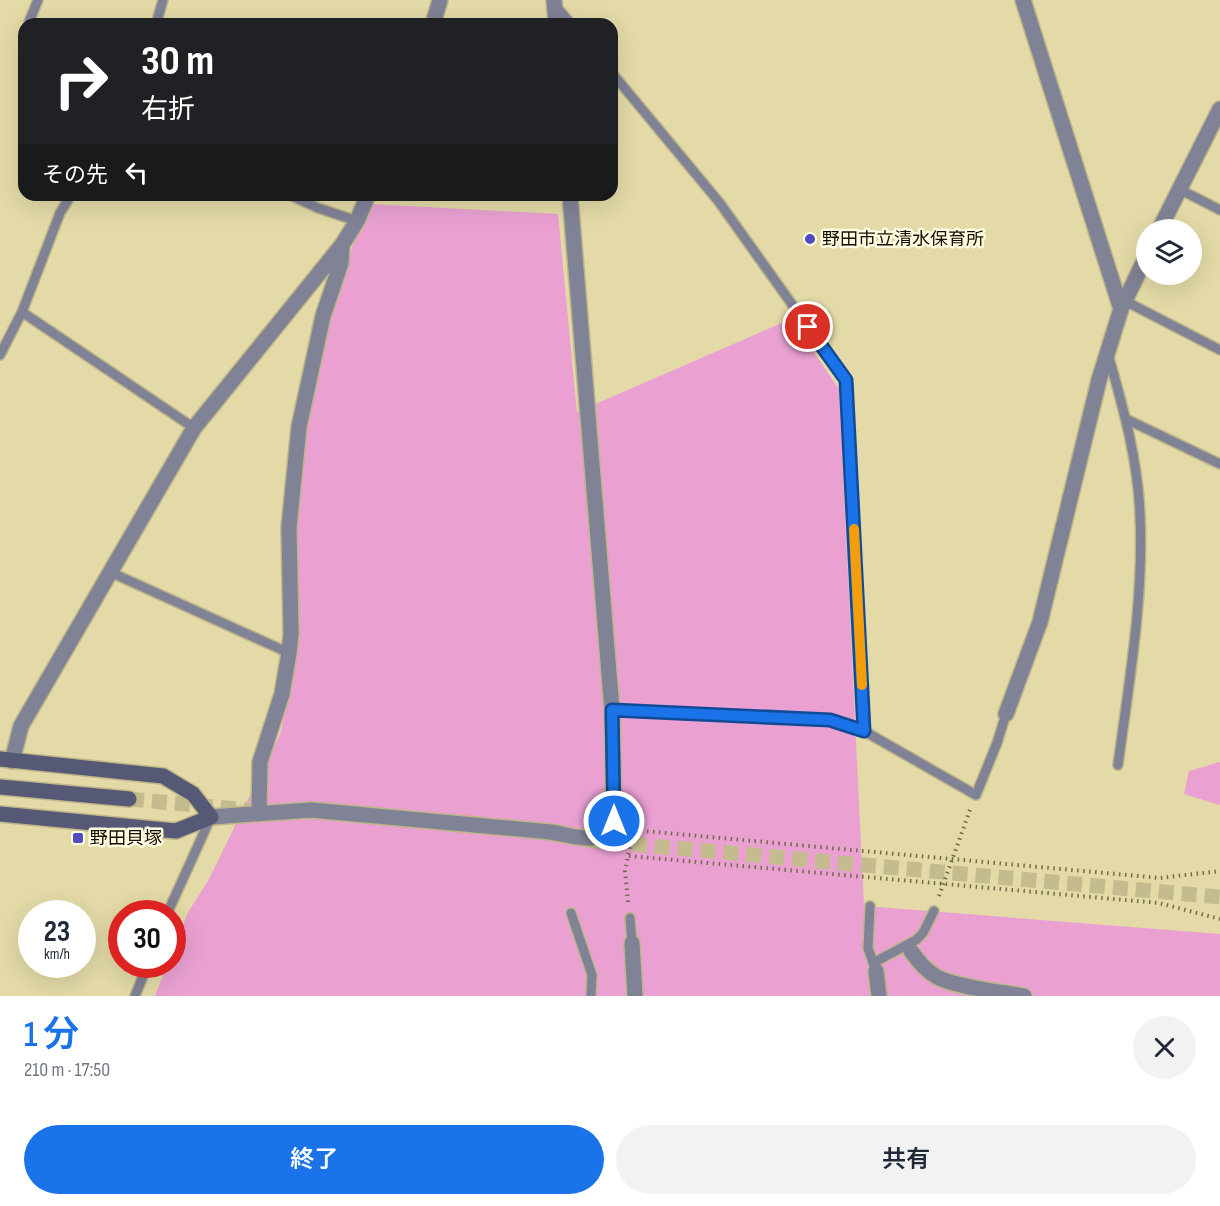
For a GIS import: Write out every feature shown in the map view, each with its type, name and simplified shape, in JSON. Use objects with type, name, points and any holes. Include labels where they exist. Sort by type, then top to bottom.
[{"type":"street","points":[[435,18],[440,0]]},
{"type":"street","points":[[1023,0],[1123,305]]},
{"type":"street","points":[[554,2],[555,18]]},
{"type":"street","points":[[1164,219],[1220,110]]},
{"type":"street","points":[[211,817],[193,794],[163,776],[6,760],[21,726],[194,428],[342,245],[365,201]]},
{"type":"street","points":[[0,814],[176,831],[211,817],[311,810],[552,832],[590,839],[609,831],[614,821],[612,710],[570,201]]},
{"type":"street","points":[[259,812],[260,762],[282,694],[291,634],[289,527],[299,427],[323,316],[341,263],[342,245]]},
{"type":"street","points":[[1006,714],[1040,622],[1107,352],[1123,305],[1136,278]]},
{"type":"street","points":[[0,787],[129,799]]},
{"type":"street","points":[[632,943],[635,996]]},
{"type":"street","points":[[909,948],[923,967],[938,978],[1024,996]]},
{"type":"street","points":[[874,967],[879,996]]},
{"type":"lane","points":[[31,18],[38,0]]},
{"type":"lane","points":[[158,18],[163,0]]},
{"type":"lane","points":[[554,2],[566,18]]},
{"type":"lane","points":[[618,80],[719,202],[846,380],[864,731]]},
{"type":"lane","points":[[1179,189],[1220,210]]},
{"type":"lane","points":[[0,355],[22,312],[60,213],[67,201]]},
{"type":"lane","points":[[303,201],[357,220]]},
{"type":"lane","points":[[1123,305],[1220,350]]},
{"type":"lane","points":[[22,312],[194,428]]},
{"type":"lane","points":[[1107,352],[1131,436],[1140,515],[1139,599],[1118,765]]},
{"type":"lane","points":[[1126,419],[1220,464]]},
{"type":"lane","points":[[110,572],[289,653]]},
{"type":"lane","points":[[612,710],[830,720],[864,731],[976,795],[1006,714]]},
{"type":"lane","points":[[173,900],[211,817]]},
{"type":"lane","points":[[870,906],[868,948],[874,967],[909,948],[923,933],[934,911]]},
{"type":"lane","points":[[571,913],[592,975],[591,996]]},
{"type":"lane","points":[[630,918],[632,943]]},
{"type":"lane","points":[[135,996],[142,978]]},
{"type":"path","points":[[934,911],[951,858],[976,795]]},
{"type":"path","points":[[630,918],[625,871],[633,830],[632,819]]},
{"type":"path","points":[[633,830],[1160,878],[1220,871]]},
{"type":"path","points":[[629,856],[1159,903],[1220,920]]},
{"type":"shaded area","points":[[371,204],[558,214],[577,412],[791,319],[839,389],[864,906],[1220,934],[1220,996],[155,996],[162,978],[186,978],[186,917],[188,912],[208,881],[281,732],[291,681],[299,470],[324,331],[356,236]]},
{"type":"shaded area","points":[[1220,762],[1220,805],[1184,794],[1189,771]]},
{"type":"tunnel","points":[[129,799],[249,810]]},
{"type":"tunnel","points":[[586,840],[1220,897]]},
{"type":"slow traffic","points":[[854,529],[862,685]]},
{"type":"place","name":"野田市立清水保育所","points":[[810,239]]},
{"type":"place","name":"野田貝塚","points":[[78,838]]},
{"type":"route","points":[[614,821],[612,710],[830,720],[864,731],[846,380],[808,327]]}]
